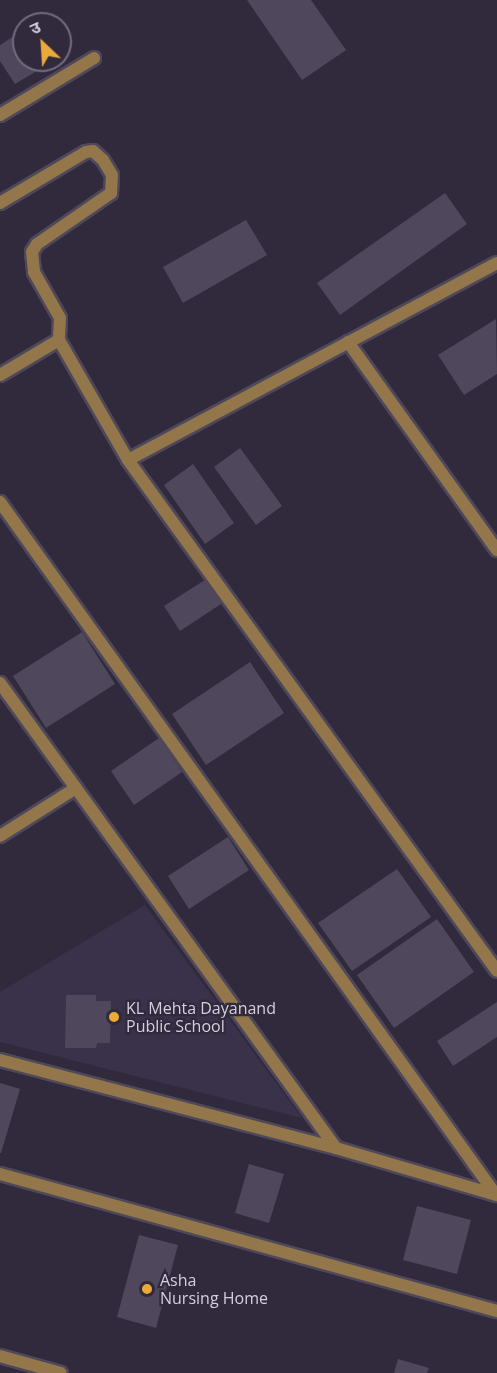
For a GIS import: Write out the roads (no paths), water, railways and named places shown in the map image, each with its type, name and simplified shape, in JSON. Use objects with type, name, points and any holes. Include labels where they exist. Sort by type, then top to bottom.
[{"type":"street","points":[[0,115],[94,58]]},
{"type":"street","points":[[0,203],[86,152],[93,151],[99,155],[112,175],[111,193],[37,244],[32,252],[34,272],[60,318],[58,340],[128,460],[497,971]]},
{"type":"street","points":[[128,460],[497,263]]},
{"type":"street","points":[[0,375],[58,340]]},
{"type":"street","points":[[348,342],[497,550]]},
{"type":"street","points":[[0,502],[497,1195]]},
{"type":"street","points":[[0,683],[336,1148]]},
{"type":"street","points":[[0,708],[12,700]]},
{"type":"street","points":[[0,836],[76,788]]},
{"type":"street","points":[[0,1060],[336,1148],[497,1195]]},
{"type":"street","points":[[0,1174],[497,1311]]},
{"type":"street","points":[[0,1356],[61,1373]]},
{"type":"place","name":"KL Mehta Dayanand Public School","points":[[114,1017]]},
{"type":"place","name":"Asha Nursing Home","points":[[147,1289]]}]
